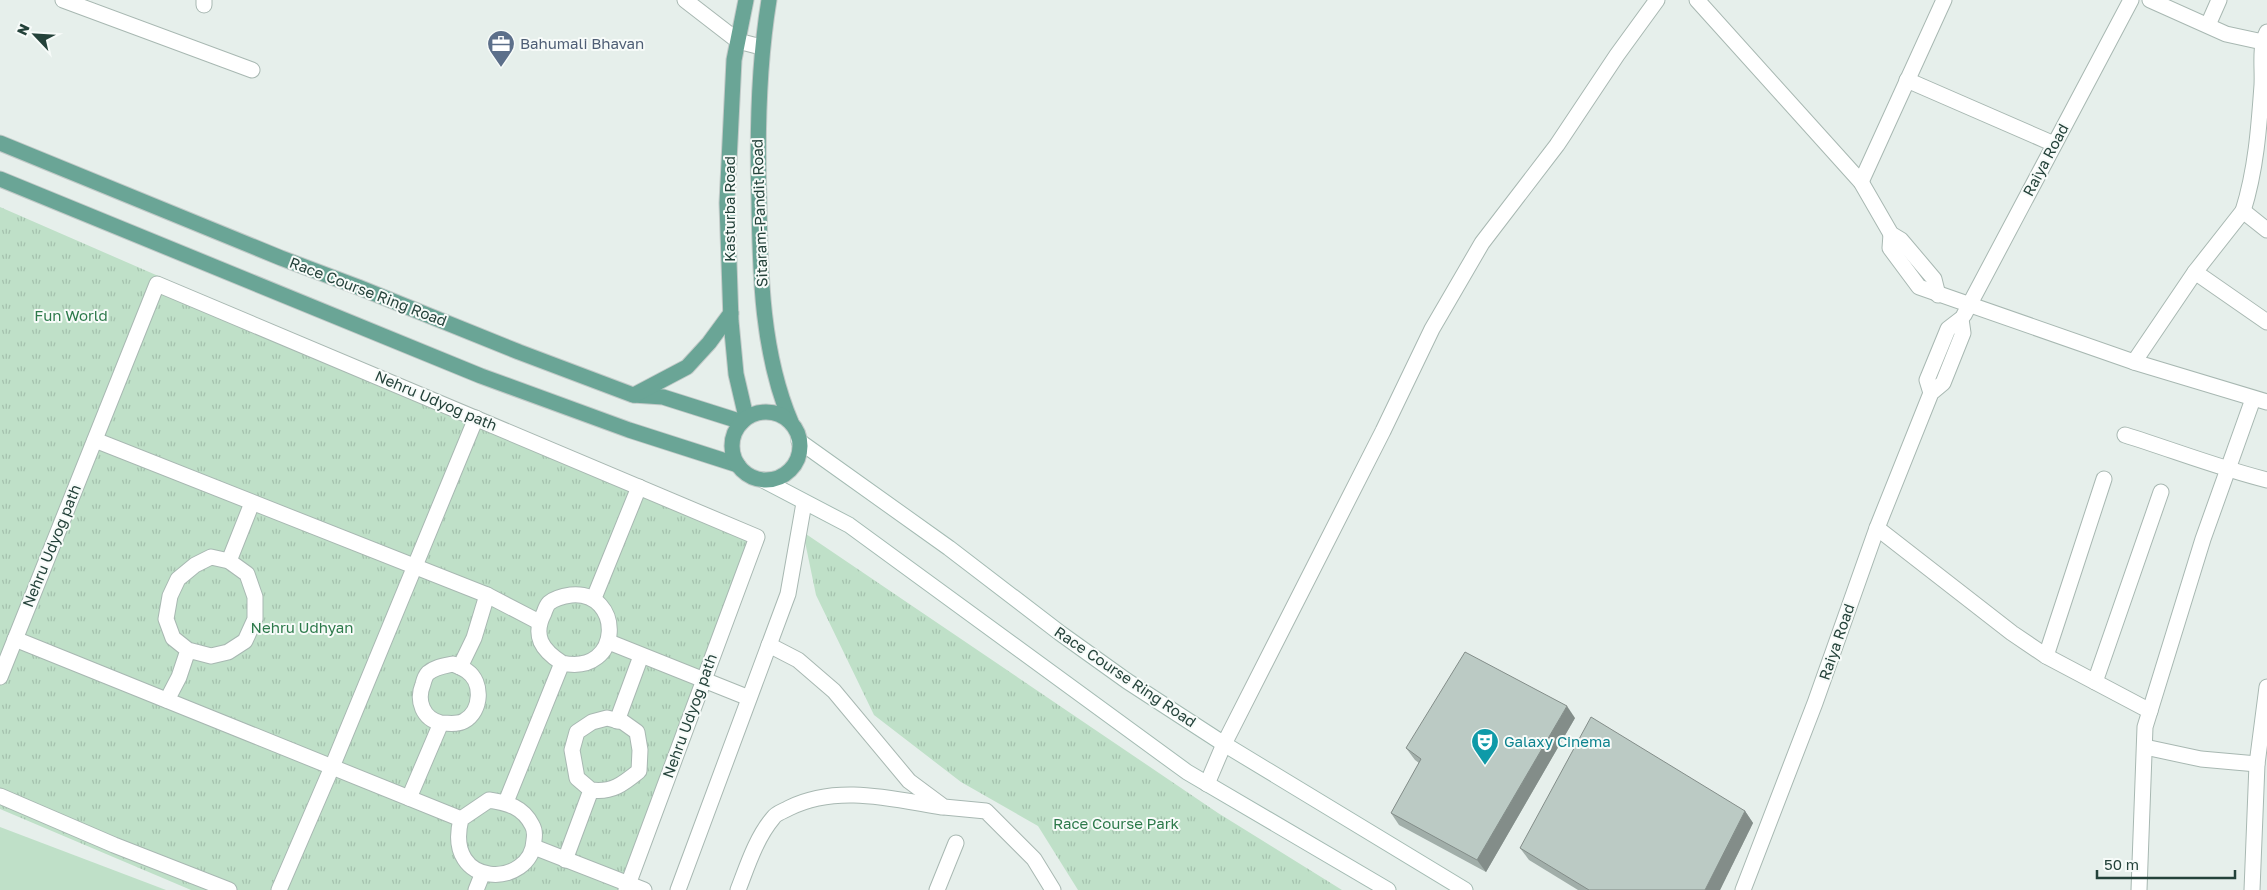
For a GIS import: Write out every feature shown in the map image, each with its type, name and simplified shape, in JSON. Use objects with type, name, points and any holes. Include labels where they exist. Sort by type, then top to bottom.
[{"type":"main road","name":"Kasturba Road","points":[[744,420],[736,374],[731,314],[727,204],[734,60],[746,0]]},
{"type":"main road","name":"Sitaram-Pandit Road","points":[[769,0],[761,47],[758,141],[759,232],[764,313],[784,407],[791,422]]},
{"type":"main road","name":"Race Course Ring Road","points":[[0,143],[281,258],[633,395],[663,397],[744,420]]},
{"type":"main road","points":[[0,179],[481,376],[629,430],[738,465]]},
{"type":"main road","points":[[633,395],[687,367],[709,343],[731,314]]},
{"type":"main road","points":[[766,412],[780,414],[791,422],[798,434],[800,447],[797,461],[789,472],[777,479],[763,480],[746,474],[738,465],[732,447],[736,431],[744,420],[766,412]]},
{"type":"street","points":[[63,0],[252,70]]},
{"type":"street","points":[[686,0],[738,41],[761,47]]},
{"type":"street","points":[[1207,784],[1224,744],[1383,431],[1432,330],[1482,243],[1557,144],[1657,0]]},
{"type":"street","points":[[1697,0],[1861,182],[1891,234],[1901,240],[1934,279],[1938,295],[2134,362],[2260,401],[2228,470],[2203,539],[2145,727],[2140,890]]},
{"type":"street","points":[[1861,182],[1944,0]]},
{"type":"street","name":"Raiya Road","points":[[1743,890],[1815,703],[1877,528],[1930,393],[1927,380],[1948,329],[1961,319],[1969,306],[2131,0]]},
{"type":"street","points":[[2134,362],[2195,272],[2243,210],[2255,162],[2265,39],[2226,34],[2150,0]]},
{"type":"street","points":[[2208,25],[2219,0]]},
{"type":"street","points":[[1907,80],[2054,144]]},
{"type":"street","points":[[2243,210],[2267,230]]},
{"type":"street","points":[[2195,272],[2267,322]]},
{"type":"street","name":"Nehru Udyog path","points":[[0,677],[157,284],[757,536],[627,887]]},
{"type":"street","points":[[279,890],[416,566],[476,418]]},
{"type":"street","points":[[2125,436],[2182,453],[2228,470],[2267,480]]},
{"type":"street","points":[[95,440],[487,595],[539,622]]},
{"type":"street","name":"Race Course Ring Road","points":[[799,441],[949,548],[1060,633],[1119,675],[1224,744],[1466,890]]},
{"type":"street","points":[[2046,656],[2104,479]]},
{"type":"street","points":[[763,480],[849,525],[1187,772],[1388,890]]},
{"type":"street","points":[[594,598],[639,487]]},
{"type":"street","points":[[2095,682],[2161,492]]},
{"type":"street","points":[[229,560],[252,503]]},
{"type":"street","points":[[678,890],[788,594],[804,503]]},
{"type":"street","points":[[1877,528],[2012,633],[2046,656],[2150,711]]},
{"type":"street","points":[[211,557],[229,560],[247,574],[255,597],[254,619],[245,641],[228,652],[211,656],[188,650],[172,638],[166,619],[170,596],[178,579],[195,565],[211,557]]},
{"type":"street","points":[[580,594],[594,598],[603,610],[609,623],[609,642],[602,652],[589,661],[575,665],[562,663],[542,648],[539,622],[549,603],[562,596],[580,594]]},
{"type":"street","points":[[460,667],[474,638],[487,595]]},
{"type":"street","points":[[15,639],[461,819]]},
{"type":"street","points":[[609,642],[749,698]]},
{"type":"street","points":[[769,645],[798,660],[834,692],[909,781],[944,807]]},
{"type":"street","points":[[167,700],[188,650]]},
{"type":"street","points":[[617,721],[641,656]]},
{"type":"street","points":[[506,802],[562,663]]},
{"type":"street","points":[[453,664],[468,672],[478,687],[478,704],[466,721],[453,724],[441,723],[432,721],[424,713],[420,702],[421,688],[426,674],[439,667],[453,664]]},
{"type":"street","points":[[2252,890],[2257,764],[2267,687]]},
{"type":"street","points":[[607,718],[624,722],[637,732],[640,750],[639,771],[617,788],[602,792],[591,790],[577,778],[572,750],[577,732],[592,722],[607,718]]},
{"type":"street","points":[[409,798],[441,723]]},
{"type":"street","points":[[2145,747],[2201,759],[2257,764]]},
{"type":"street","points":[[565,860],[591,790]]},
{"type":"street","points":[[0,796],[229,890]]},
{"type":"street","points":[[738,890],[761,837],[773,816],[796,804],[826,796],[882,796],[944,807],[986,811],[1034,859],[1053,890]]},
{"type":"street","points":[[489,800],[506,802],[526,813],[535,830],[534,847],[525,863],[508,874],[482,875],[471,869],[464,859],[458,834],[461,819],[489,800]]},
{"type":"street","points":[[937,890],[956,843]]},
{"type":"street","points":[[534,847],[627,887],[644,890]]},
{"type":"street","points":[[476,890],[482,875]]},
{"type":"green space","name":"Nehru Udhyan","points":[[0,207],[757,537],[626,890],[191,890],[0,809]]},
{"type":"green space","name":"Race Course Park","points":[[803,532],[1218,813],[1342,890],[1078,890],[1038,826],[961,782],[874,715],[816,595]]},
{"type":"green space","points":[[0,827],[166,890],[0,890]]},
{"type":"building","name":"Galaxy Cinema","points":[[1465,652],[1567,706],[1477,860],[1391,813],[1421,759],[1406,748]]},
{"type":"building","points":[[1591,717],[1745,811],[1705,890],[1589,890],[1520,848]]},
{"type":"place","name":"Bahumali Bhavan","points":[[501,68]]},
{"type":"place","name":"Galaxy Cinema","points":[[1485,766]]},
{"type":"park label","name":"Fun World","points":[[71,316]]}]
